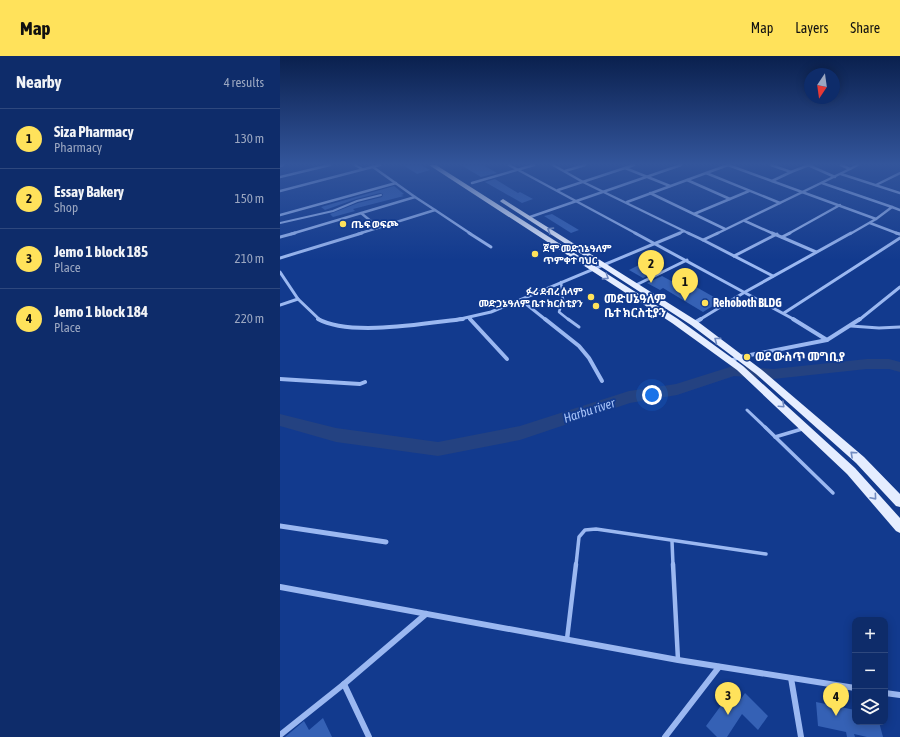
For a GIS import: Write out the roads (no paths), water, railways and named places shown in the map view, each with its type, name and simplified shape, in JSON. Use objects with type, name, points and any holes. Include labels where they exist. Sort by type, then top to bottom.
[{"type":"main road","points":[[483,197],[675,321],[740,368],[772,381],[860,460],[900,502]]},
{"type":"main road","points":[[496,197],[604,264],[694,323],[740,357],[806,428],[851,471],[900,527]]},
{"type":"street","points":[[280,215],[346,197]]},
{"type":"street","points":[[280,237],[415,197],[491,247]]},
{"type":"street","points":[[570,197],[784,313],[827,340]]},
{"type":"street","points":[[530,217],[590,197]]},
{"type":"street","points":[[615,197],[773,276]]},
{"type":"street","points":[[627,202],[640,197]]},
{"type":"street","points":[[658,197],[725,229]]},
{"type":"street","points":[[725,197],[730,199]]},
{"type":"street","points":[[694,214],[735,197]]},
{"type":"street","points":[[764,197],[780,203]]},
{"type":"street","points":[[703,240],[791,197]]},
{"type":"street","points":[[814,197],[876,219]]},
{"type":"street","points":[[863,197],[900,210]]},
{"type":"street","points":[[782,237],[840,206]]},
{"type":"street","points":[[694,323],[773,276],[870,223],[892,207]]},
{"type":"street","points":[[280,258],[435,210]]},
{"type":"street","points":[[361,213],[378,227]]},
{"type":"street","points":[[745,220],[816,252]]},
{"type":"street","points":[[870,223],[900,234]]},
{"type":"street","points":[[280,272],[298,299],[315,317],[327,324],[339,327],[399,327],[469,318],[521,300],[593,268],[684,231]]},
{"type":"street","points":[[734,256],[777,234]]},
{"type":"street","points":[[784,313],[899,239]]},
{"type":"street","points":[[636,285],[687,260]]},
{"type":"street","points":[[730,361],[740,357],[827,340],[851,326],[900,287]]},
{"type":"street","points":[[280,305],[298,299]]},
{"type":"street","points":[[521,300],[579,346],[589,358],[602,381]]},
{"type":"street","points":[[469,318],[507,359]]},
{"type":"street","points":[[280,379],[360,384],[365,382]]},
{"type":"street","points":[[280,526],[386,542]]},
{"type":"street","points":[[280,586],[678,660],[852,688]]},
{"type":"street","points":[[280,735],[344,684],[426,614]]},
{"type":"street","points":[[665,737],[720,667]]},
{"type":"street","points":[[791,678],[801,737]]},
{"type":"street","points":[[344,684],[369,737]]},
{"type":"street","points":[[888,693],[900,695]]},
{"type":"lane","points":[[280,223],[333,211],[357,201],[375,197]]},
{"type":"lane","points":[[561,282],[563,300],[559,312],[579,327]]},
{"type":"lane","points":[[851,326],[900,327]]},
{"type":"lane","points":[[747,410],[833,493]]},
{"type":"lane","points":[[776,437],[806,428]]},
{"type":"lane","points":[[567,640],[579,537],[586,530],[596,530],[766,554]]},
{"type":"lane","points":[[672,541],[678,660]]},
{"type":"waterway","name":"Harbu river","points":[[280,420],[336,435],[438,449],[520,433],[629,397],[677,389],[733,371],[773,374],[867,364],[889,364],[900,367]]},
{"type":"place","name":"ጤፍ ወፍጮ","points":[[343,224]]},
{"type":"place","name":"ጀሞ መድኀኔዓለም ጥምቀተ ባህር","points":[[535,254]]},
{"type":"place","name":"Essay Bakery","points":[[651,283]]},
{"type":"place","name":"ፉሪ ደብረ ሰላም መድኃኔዓለም ቤተ ክርስቲያን","points":[[591,297]]},
{"type":"place","name":"Siza Pharmacy","points":[[685,301]]},
{"type":"place","name":"Rehoboth BLDG","points":[[705,303]]},
{"type":"place","name":"መድሀኔዓለም ቤተ ክርስቲያን","points":[[596,306]]},
{"type":"place","name":"ወደ ውስጥ መግቢያ","points":[[747,357]]},
{"type":"place","name":"Jemo 1 block 185","points":[[728,715]]},
{"type":"place","name":"Jemo 1 block 184","points":[[836,716]]}]
